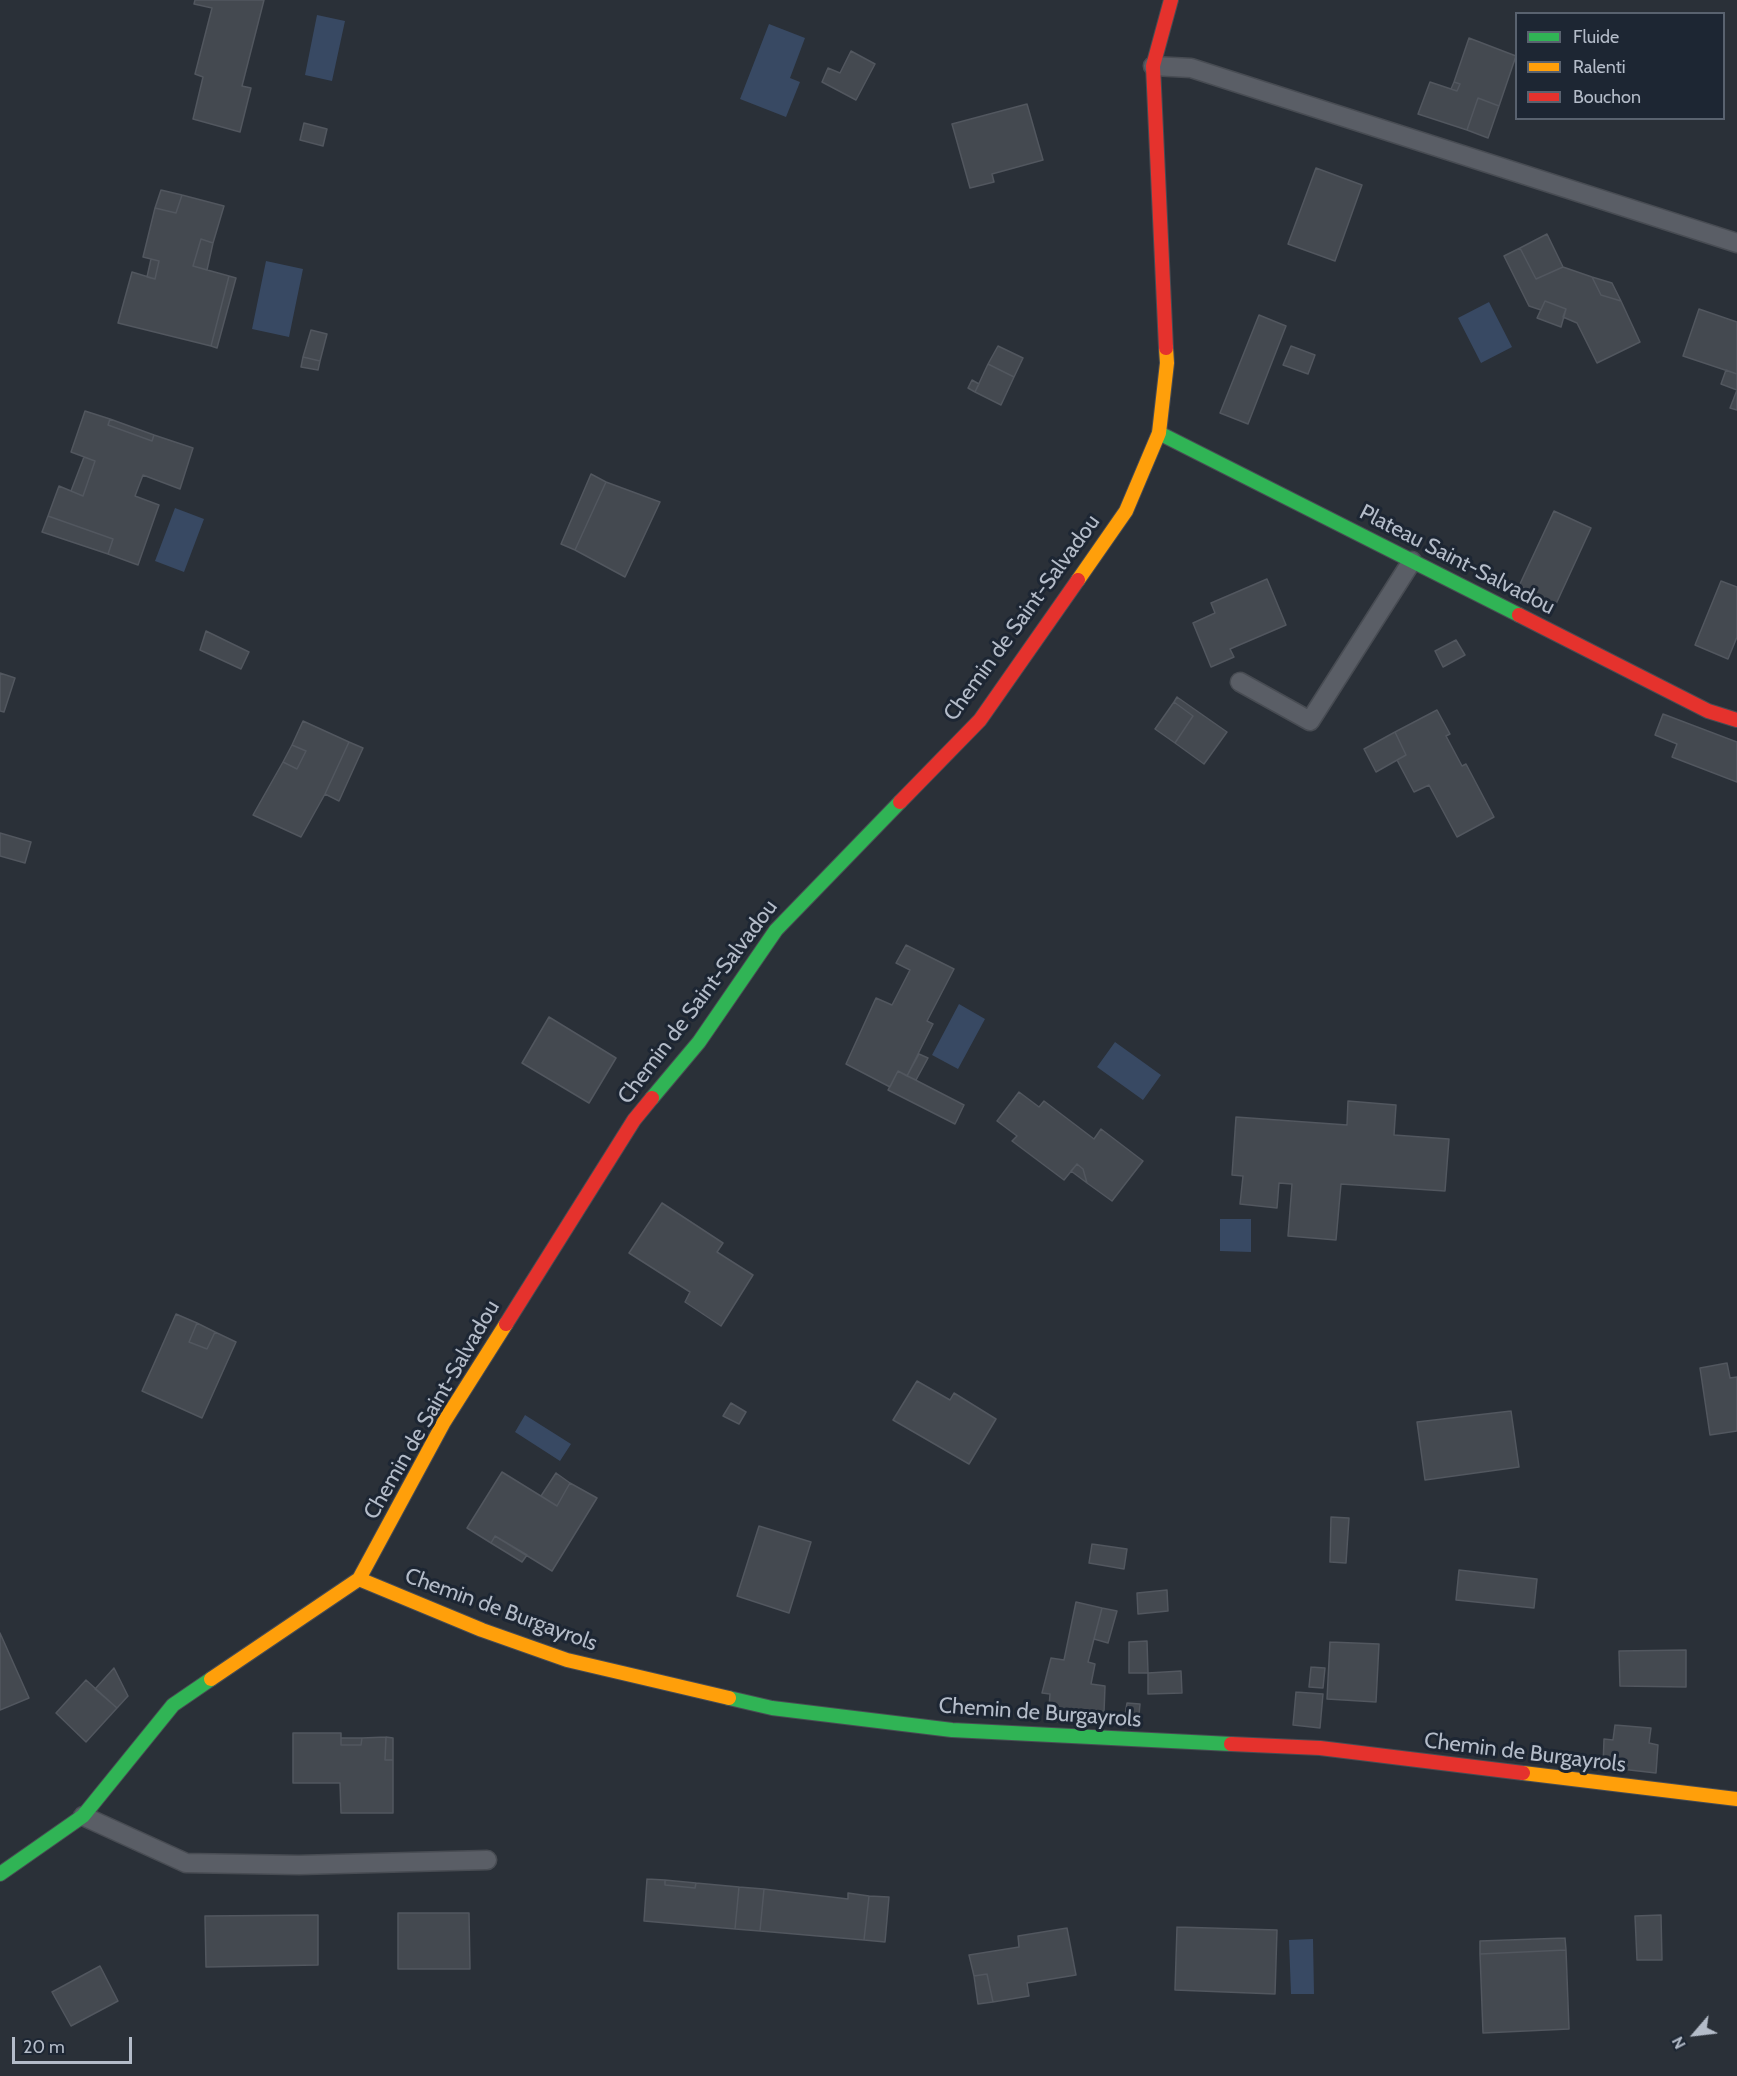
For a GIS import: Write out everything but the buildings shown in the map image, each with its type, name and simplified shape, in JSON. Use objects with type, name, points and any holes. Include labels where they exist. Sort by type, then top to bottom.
[{"type":"street","name":"Chemin de Saint-Salvadou","points":[[0,1874],[83,1816],[173,1705],[359,1579],[444,1422],[634,1120],[699,1042],[776,930],[980,720],[1126,511],[1159,434],[1167,363],[1153,66],[1171,0]]},
{"type":"street","name":"Plateau Saint-Salvadou","points":[[1159,434],[1708,711],[1737,720]]},
{"type":"street","name":"Chemin de Burgayrols","points":[[359,1579],[482,1630],[567,1660],[772,1707],[963,1731],[1320,1748],[1737,1799]]},
{"type":"lane","points":[[1153,66],[1191,68],[1737,243]]},
{"type":"lane","points":[[1240,682],[1310,721],[1412,561]]},
{"type":"lane","points":[[83,1816],[186,1863],[299,1865],[487,1860]]},
{"type":"water","points":[[317,15],[345,21],[332,81],[305,75]]},
{"type":"water","points":[[769,24],[805,38],[790,78],[800,82],[786,117],[740,99]]},
{"type":"water","points":[[266,261],[303,269],[289,337],[252,329]]},
{"type":"water","points":[[1489,302],[1512,347],[1481,363],[1458,318]]},
{"type":"water","points":[[175,508],[204,519],[184,572],[155,561]]},
{"type":"water","points":[[959,1004],[985,1019],[958,1069],[932,1055]]},
{"type":"water","points":[[1115,1042],[1161,1075],[1143,1100],[1097,1067]]},
{"type":"water","points":[[1220,1219],[1251,1219],[1251,1252],[1220,1251]]},
{"type":"water","points":[[525,1415],[571,1444],[560,1461],[515,1432]]},
{"type":"water","points":[[1313,1939],[1314,1994],[1291,1994],[1289,1940]]},
{"type":"traffic: fast","points":[[1159,433],[1519,615]]},
{"type":"traffic: fast","points":[[652,1098],[699,1042],[776,930],[900,802]]},
{"type":"traffic: fast","points":[[0,1874],[83,1816],[173,1705],[211,1679]]},
{"type":"traffic: fast","points":[[729,1698],[772,1708],[952,1730],[1231,1744]]},
{"type":"traffic: slow","points":[[1078,580],[1126,511],[1159,433],[1167,363],[1166,348]]},
{"type":"traffic: slow","points":[[211,1679],[359,1579],[444,1422],[506,1324]]},
{"type":"traffic: slow","points":[[359,1579],[482,1630],[567,1660],[729,1698]]},
{"type":"traffic: slow","points":[[1523,1773],[1737,1799]]},
{"type":"traffic: jam","points":[[1166,348],[1153,66],[1171,0]]},
{"type":"traffic: jam","points":[[900,802],[980,720],[1078,580]]},
{"type":"traffic: jam","points":[[1519,615],[1708,711],[1737,720]]},
{"type":"traffic: jam","points":[[506,1324],[634,1120],[652,1098]]},
{"type":"traffic: jam","points":[[1231,1744],[1320,1748],[1523,1773]]}]
